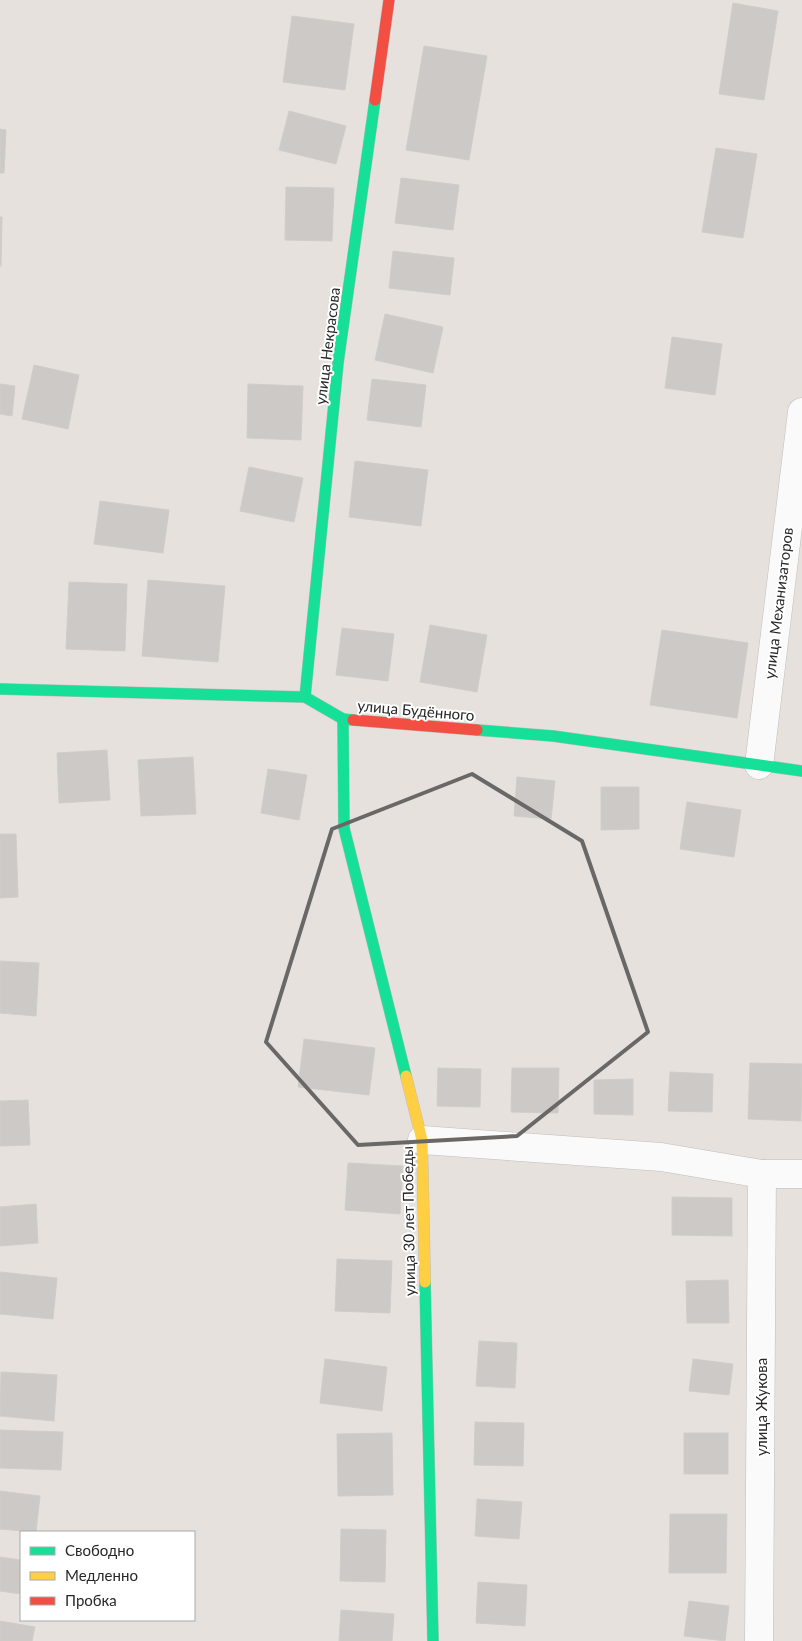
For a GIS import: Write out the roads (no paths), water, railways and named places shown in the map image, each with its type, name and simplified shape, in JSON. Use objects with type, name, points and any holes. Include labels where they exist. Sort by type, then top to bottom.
[{"type":"street","name":"улица Некрасова","points":[[305,697],[338,363],[389,0]]},
{"type":"street","name":"улица Механизаторов","points":[[759,765],[802,412]]},
{"type":"street","name":"улица Будённого","points":[[0,690],[305,697],[343,719],[553,736],[802,771]]},
{"type":"street","name":"улица 30 лет Победы","points":[[343,719],[344,828],[422,1140],[433,1641]]},
{"type":"street","points":[[422,1140],[661,1158],[762,1174],[802,1174]]},
{"type":"street","name":"улица Жукова","points":[[759,1641],[762,1174]]}]
